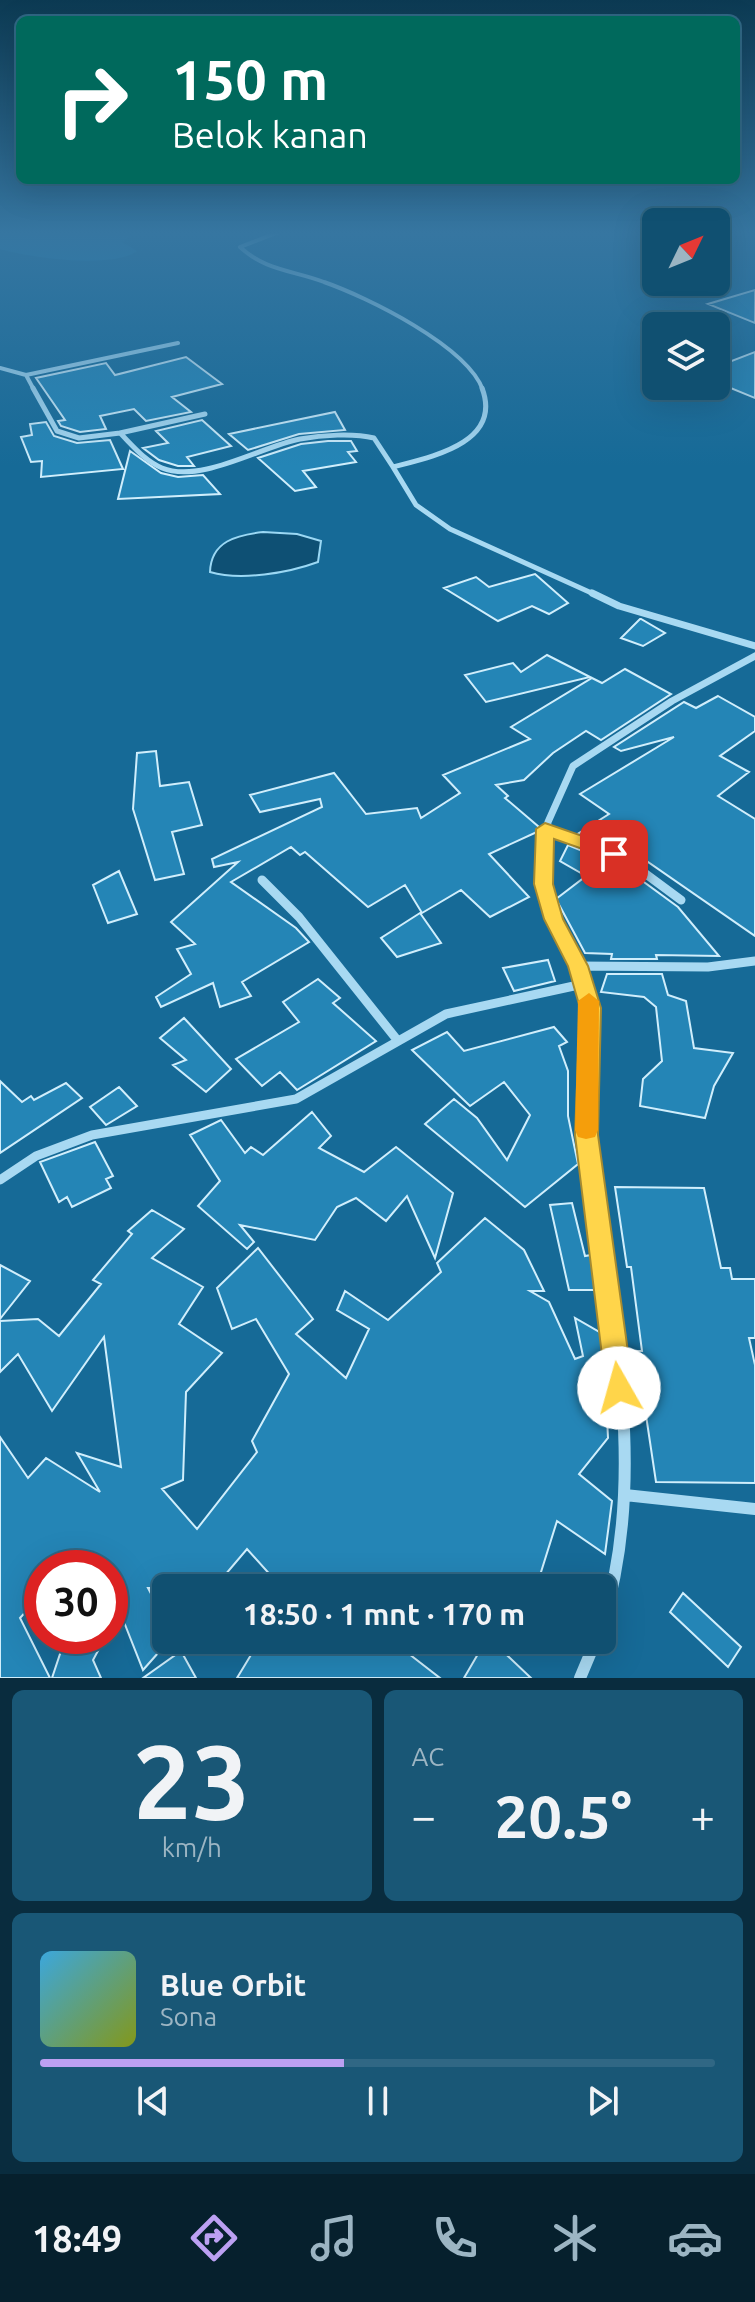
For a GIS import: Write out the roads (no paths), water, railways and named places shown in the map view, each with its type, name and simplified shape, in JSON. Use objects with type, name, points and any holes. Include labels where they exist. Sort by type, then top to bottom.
[{"type":"street","points":[[381,310],[451,346],[473,368],[484,387],[487,413],[481,427],[468,441],[447,451],[393,467]]},
{"type":"street","points":[[0,368],[26,375],[178,343]]},
{"type":"street","points":[[26,375],[57,431],[63,435],[79,438],[120,433],[205,414]]},
{"type":"street","points":[[120,433],[149,462],[166,470],[183,472],[255,456],[299,439],[332,435],[374,438],[416,505],[450,529],[619,606],[755,646]]},
{"type":"street","points":[[616,1574],[627,1450],[586,1135],[591,1008],[578,966],[553,919],[544,884],[545,829],[573,766],[672,701],[755,656]]},
{"type":"street","points":[[545,829],[629,861],[681,900]]},
{"type":"street","points":[[262,880],[299,917],[398,1041]]},
{"type":"street","points":[[578,966],[708,967],[755,961]]},
{"type":"street","points":[[0,1180],[36,1156],[92,1135],[296,1099],[446,1014],[583,984]]},
{"type":"street","points":[[625,1495],[755,1509]]},
{"type":"street","points":[[580,1678],[590,1654]]}]
